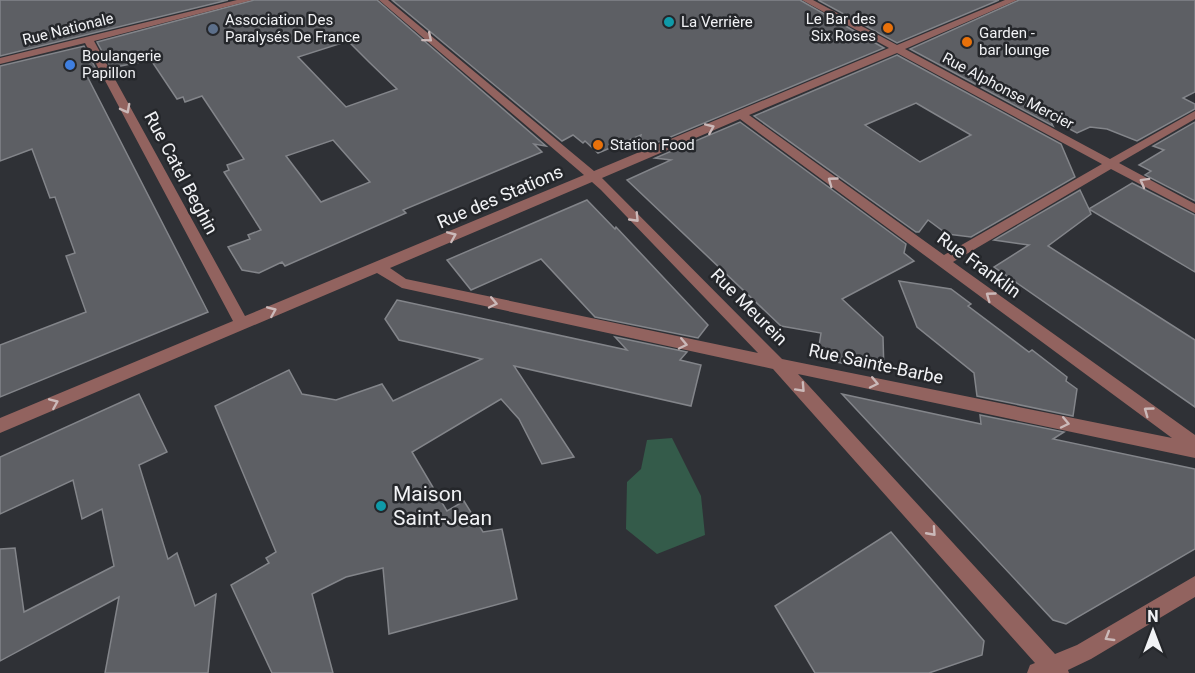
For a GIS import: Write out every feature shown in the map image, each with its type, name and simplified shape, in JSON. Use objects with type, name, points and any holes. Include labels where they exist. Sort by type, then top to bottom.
[{"type":"street","name":"Rue Nationale","points":[[0,61],[248,0]]},
{"type":"street","name":"Rue Meurein","points":[[383,0],[594,177],[778,364],[1011,619],[1050,671]]},
{"type":"street","name":"Rue Alphonse Mercier","points":[[806,0],[1195,210]]},
{"type":"street","name":"Rue des Stations","points":[[0,426],[1013,0]]},
{"type":"street","name":"Rue Catel Beghin","points":[[88,39],[242,324]]},
{"type":"street","points":[[943,262],[1195,114]]},
{"type":"street","name":"Rue Franklin","points":[[741,115],[1195,445]]},
{"type":"street","name":"Rue Sainte-Barbe","points":[[378,267],[402,283],[1195,450]]},
{"type":"street","points":[[1050,671],[1195,586]]},
{"type":"green space","points":[[672,438],[701,496],[705,535],[657,554],[626,529],[627,482],[641,469],[647,440]]},
{"type":"building","points":[[0,0],[228,0],[0,56]]},
{"type":"building","points":[[254,0],[377,0],[546,146],[534,144],[542,152],[403,210],[406,213],[285,266],[282,262],[259,273],[242,270],[228,247],[250,239],[248,235],[261,230],[224,172],[229,170],[227,165],[244,159],[202,96],[185,102],[183,97],[177,99],[151,60],[111,68],[97,42]],"holes":[[[348,41],[369,62],[397,89],[346,107],[298,57]],[[333,140],[370,182],[321,202],[286,156]]]},
{"type":"building","points":[[392,0],[800,0],[884,48],[637,151],[641,135],[598,153],[585,141],[583,143],[573,135],[562,141]]},
{"type":"building","points":[[818,0],[999,0],[897,43]]},
{"type":"building","points":[[1019,0],[1195,0],[1195,92],[1183,98],[1195,104],[1195,109],[1137,141],[1107,129],[1090,127],[1077,133],[1049,118],[1053,126],[910,49]]},
{"type":"building","points":[[84,46],[97,71],[86,74],[208,312],[0,397],[0,345],[86,312],[66,256],[75,253],[55,197],[50,198],[32,149],[0,161],[0,66]]},
{"type":"building","points":[[897,55],[1061,144],[1075,177],[971,237],[947,234],[928,220],[919,232],[916,232],[754,116]],"holes":[[[916,103],[971,135],[920,162],[865,125]]]},
{"type":"building","points":[[740,122],[906,244],[904,253],[914,261],[842,299],[883,337],[884,372],[817,358],[821,333],[781,326],[627,180],[671,160],[655,158]]},
{"type":"building","points":[[1195,122],[1195,201],[1145,175],[1151,171],[1139,165],[1164,150],[1153,146]]},
{"type":"building","points":[[1132,183],[1195,215],[1195,272],[1089,209]]},
{"type":"building","points":[[1080,190],[1091,214],[1048,246],[1195,340],[1195,407],[994,267],[1029,245],[994,240]]},
{"type":"building","points":[[587,200],[615,229],[616,227],[708,325],[698,338],[595,317],[541,259],[471,290],[447,260]]},
{"type":"building","points":[[899,281],[951,289],[971,304],[968,306],[1029,352],[1032,350],[1067,377],[1066,381],[1077,389],[1073,416],[977,396],[974,373],[917,327]]},
{"type":"building","points":[[397,300],[627,350],[615,337],[687,352],[680,360],[701,365],[691,406],[514,366],[574,457],[542,464],[519,419],[501,399],[412,452],[447,511],[464,501],[483,532],[502,529],[517,599],[389,634],[383,568],[346,577],[312,594],[333,673],[272,673],[231,585],[269,563],[266,558],[276,552],[215,406],[289,370],[302,394],[336,400],[382,384],[393,401],[482,359],[399,340],[385,319]]},
{"type":"building","points":[[139,394],[167,452],[139,465],[168,559],[177,553],[195,606],[216,594],[208,673],[105,673],[119,597],[0,661],[0,549],[15,548],[24,612],[114,566],[102,509],[82,519],[73,480],[0,514],[0,457]]},
{"type":"building","points":[[842,394],[981,424],[980,415],[1064,432],[1053,439],[1195,469],[1195,549],[1066,624],[1053,620]]},
{"type":"building","points":[[891,532],[984,641],[982,655],[929,673],[815,673],[775,606]]},
{"type":"place","name":"La Verrière","points":[[669,22]]},
{"type":"place","name":"Le Bar des Six Roses","points":[[888,28]]},
{"type":"place","name":"Association Des Paralysés De France","points":[[213,29]]},
{"type":"place","name":"Garden - bar lounge","points":[[967,42]]},
{"type":"place","name":"Boulangerie Papillon","points":[[70,65]]},
{"type":"place","name":"Station Food","points":[[598,145]]},
{"type":"place","name":"Maison Saint-Jean","points":[[381,506]]}]
